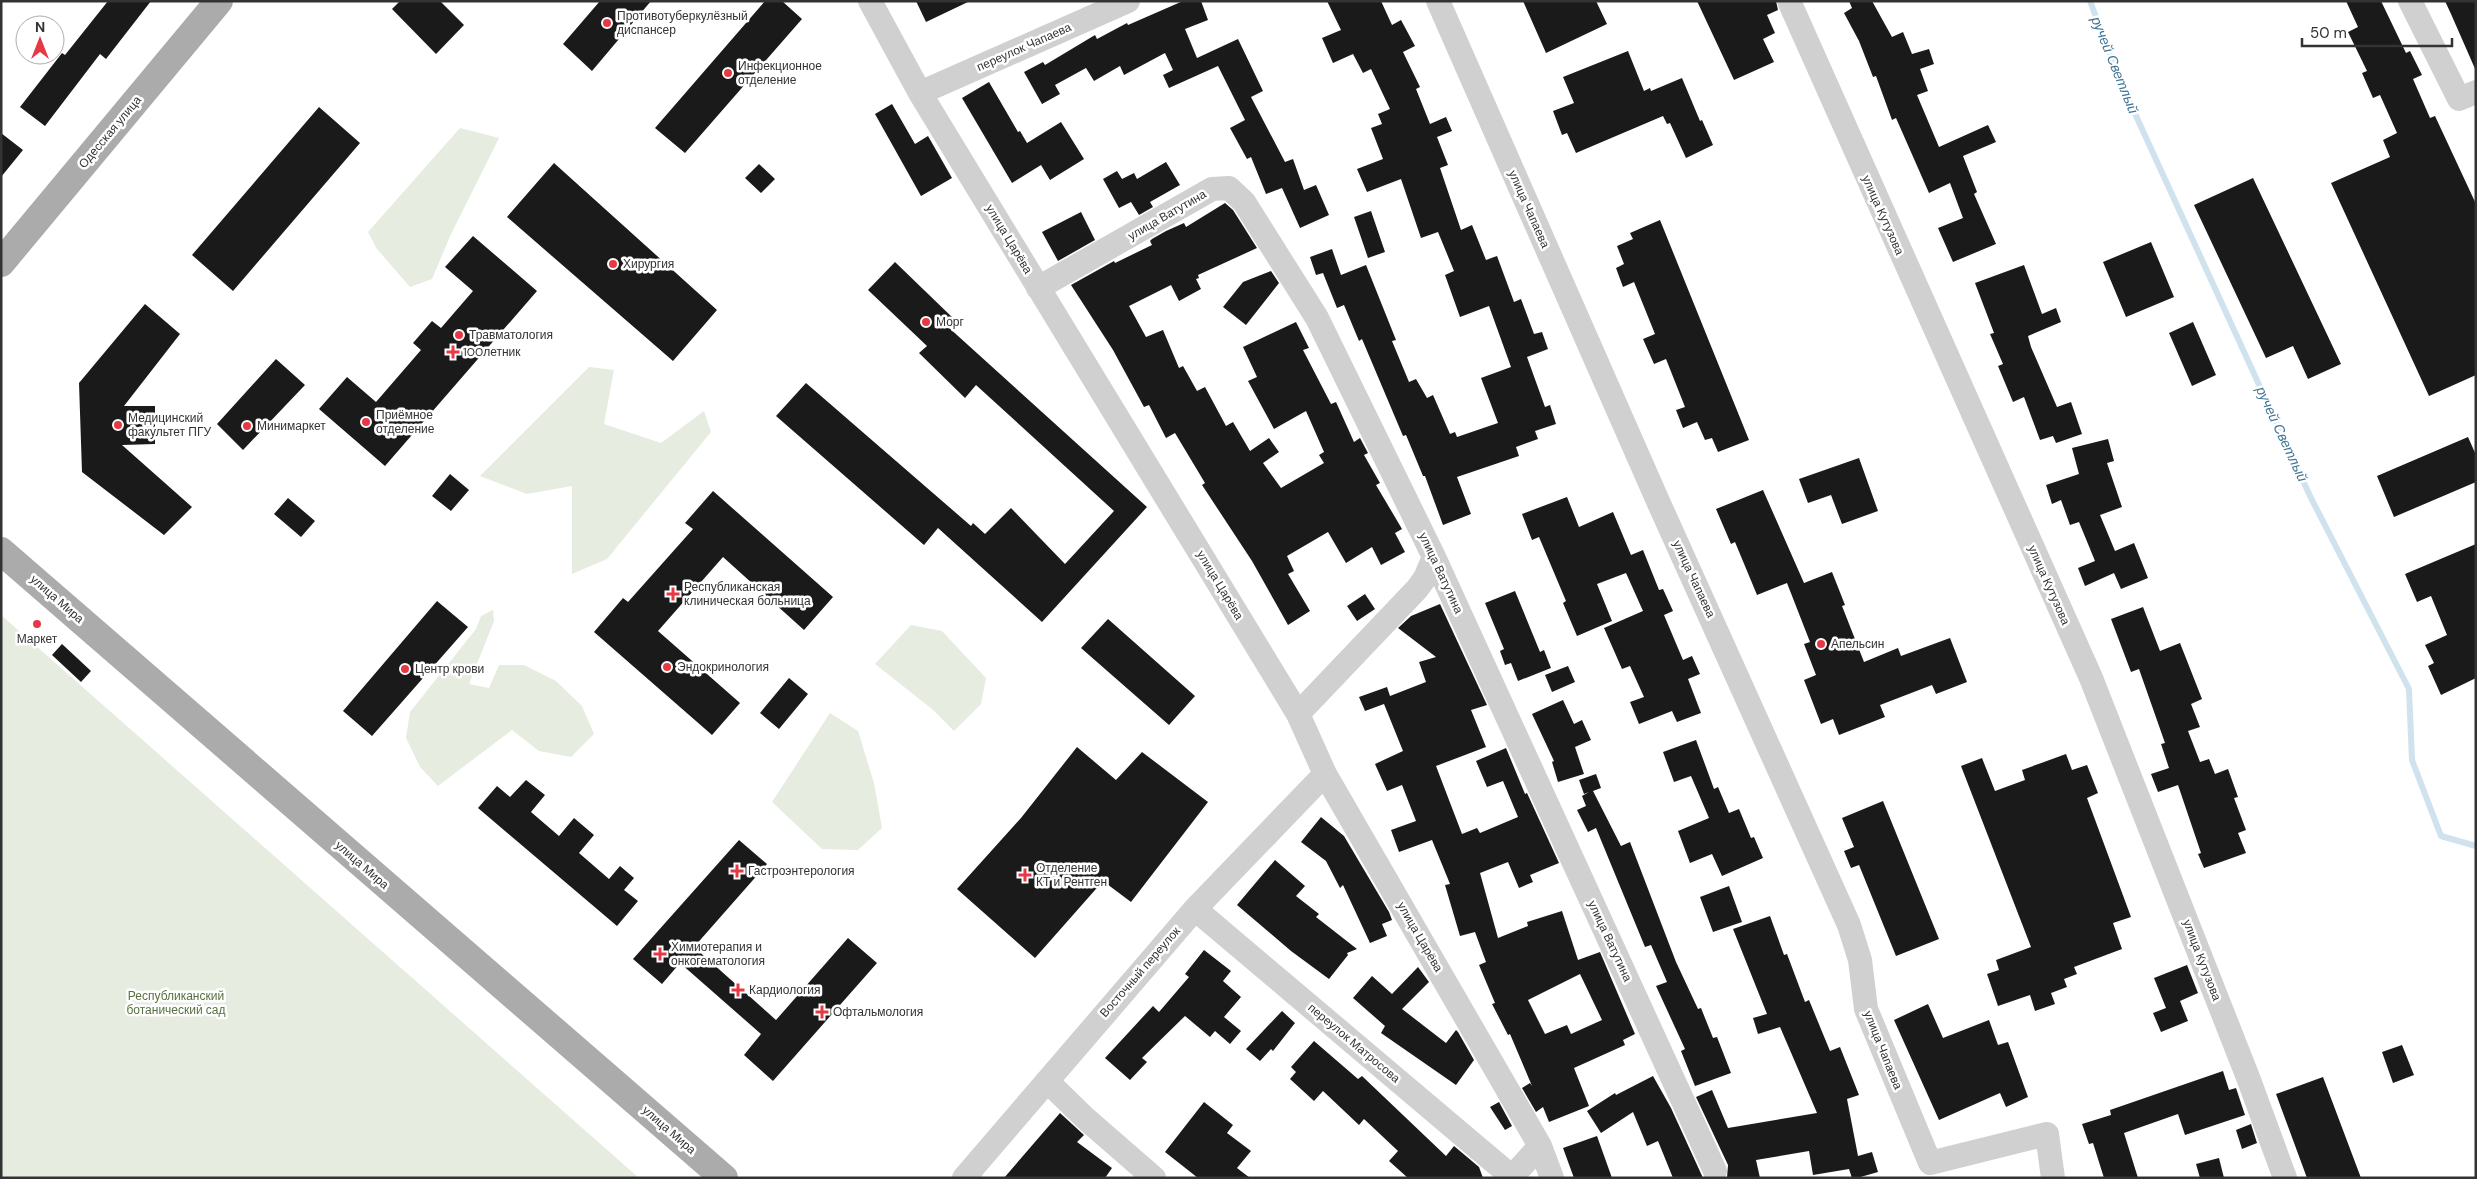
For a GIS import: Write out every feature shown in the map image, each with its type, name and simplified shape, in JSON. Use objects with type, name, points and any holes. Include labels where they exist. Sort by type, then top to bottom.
[{"type":"main road","name":"Одесская улица","points":[[1,263],[219,1]]},
{"type":"main road","name":"улица Мира","points":[[1,551],[724,1178]]},
{"type":"street","name":"улица Царёва","points":[[870,1],[920,93],[1298,714],[1326,774],[1540,1146],[1552,1178]]},
{"type":"street","name":"переулок Чапаева","points":[[920,93],[1128,1]]},
{"type":"street","name":"улица Чапаева","points":[[1438,1],[1657,499],[1849,925],[1860,960],[1866,1009],[1930,1163],[2047,1134],[2054,1178]]},
{"type":"street","name":"улица Кутузова","points":[[1789,1],[2091,678],[2246,1072],[2285,1178]]},
{"type":"street","points":[[2410,1],[2468,95]]},
{"type":"street","name":"улица Ватутина","points":[[1038,288],[1212,189],[1229,188],[1244,202],[1317,318],[1434,557],[1715,1171]]},
{"type":"street","points":[[1298,714],[1417,589],[1425,578],[1434,557]]},
{"type":"street","name":"Восточный переулок","points":[[964,1178],[1195,908],[1326,774]]},
{"type":"street","name":"переулок Матросова","points":[[1195,908],[1512,1178]]},
{"type":"street","points":[[1047,1081],[1154,1178]]},
{"type":"street","points":[[1512,1178],[1540,1146]]},
{"type":"green space","points":[[460,128],[499,138],[451,234],[432,279],[410,287],[377,249],[368,232]]},
{"type":"green space","points":[[589,367],[614,370],[604,424],[661,443],[704,411],[711,432],[607,559],[572,574],[572,486],[527,494],[480,476]]},
{"type":"green space","points":[[493,610],[494,621],[469,684],[489,688],[499,665],[524,665],[556,681],[582,706],[594,734],[571,757],[539,751],[512,730],[438,786],[420,767],[406,738],[410,712],[476,629],[481,616]]},
{"type":"green space","name":"Республиканский ботанический сад","points":[[1,615],[639,1178],[1,1178]]},
{"type":"green space","points":[[911,625],[942,631],[986,678],[981,704],[954,731],[932,709],[875,664]]},
{"type":"green space","points":[[830,713],[858,731],[874,783],[882,828],[858,850],[822,849],[772,802]]},
{"type":"building","points":[[108,1],[151,1],[106,59],[100,54],[45,126],[20,107],[53,65],[65,65],[65,55]]},
{"type":"building","points":[[400,1],[440,1],[464,25],[436,54],[392,9]]},
{"type":"building","name":"Противотуберкулёзный диспансер","points":[[600,1],[651,1],[592,71],[563,44]]},
{"type":"building","name":"Инфекционное отделение","points":[[765,1],[782,1],[802,19],[685,153],[655,128]]},
{"type":"building","points":[[916,1],[970,1],[926,22]]},
{"type":"building","points":[[1183,1],[1201,1],[1208,20],[1185,29],[1197,58],[1238,39],[1263,91],[1251,97],[1285,162],[1293,159],[1304,190],[1316,185],[1329,215],[1300,228],[1282,188],[1266,194],[1251,157],[1247,159],[1230,128],[1245,120],[1218,66],[1169,88],[1163,75],[1173,70],[1165,53],[1124,75],[1120,66],[1094,81],[1086,68],[1055,85],[1060,94],[1042,104],[1024,72],[1043,62],[1045,65],[1095,35],[1097,39],[1127,23],[1128,25]]},
{"type":"building","points":[[1327,1],[1381,1],[1392,25],[1401,20],[1415,46],[1403,52],[1420,87],[1416,89],[1430,124],[1446,117],[1452,131],[1437,137],[1448,165],[1440,168],[1461,230],[1472,225],[1486,260],[1497,256],[1514,302],[1521,299],[1534,334],[1542,332],[1548,349],[1527,357],[1545,407],[1550,405],[1556,424],[1535,431],[1538,439],[1516,447],[1519,456],[1457,477],[1471,514],[1443,525],[1425,476],[1423,476],[1406,435],[1403,436],[1362,339],[1359,341],[1344,305],[1337,308],[1323,273],[1316,275],[1310,257],[1332,249],[1341,275],[1366,265],[1396,340],[1392,341],[1409,382],[1416,379],[1427,398],[1433,395],[1450,434],[1455,432],[1457,437],[1498,423],[1481,378],[1511,367],[1489,306],[1460,317],[1445,275],[1454,271],[1438,232],[1421,238],[1401,179],[1367,192],[1357,169],[1383,159],[1371,128],[1382,124],[1378,114],[1390,109],[1371,69],[1363,73],[1353,54],[1333,63],[1322,38],[1341,30]]},
{"type":"building","points":[[1523,1],[1596,1],[1607,24],[1546,53]]},
{"type":"building","points":[[1697,1],[1776,1],[1778,10],[1767,15],[1775,33],[1763,39],[1774,62],[1734,80]]},
{"type":"building","points":[[1849,1],[1872,1],[1892,37],[1903,32],[1912,54],[1929,49],[1934,64],[1920,69],[1928,91],[1917,95],[1939,147],[1988,125],[1996,142],[1963,156],[1977,192],[1974,194],[1996,244],[1953,262],[1938,228],[1963,218],[1950,183],[1929,193],[1896,118],[1892,120],[1876,76],[1873,77],[1859,41],[1844,13],[1852,8]]},
{"type":"building","points":[[2346,1],[2381,1],[2406,53],[2410,51],[2422,75],[2413,79],[2430,118],[2435,116],[2476,204],[2476,375],[2429,396],[2331,183],[2390,157],[2383,140],[2397,133],[2380,95],[2373,98],[2362,73],[2367,71],[2348,32],[2358,27]]},
{"type":"building","points":[[2445,1],[2476,1],[2476,71],[2451,14]]},
{"type":"building","points":[[1628,51],[1644,91],[1650,88],[1651,91],[1682,78],[1700,121],[1702,120],[1713,145],[1686,158],[1670,123],[1667,124],[1663,116],[1576,153],[1567,133],[1562,135],[1553,111],[1574,103],[1563,77]]},
{"type":"building","points":[[989,82],[1018,132],[1020,131],[1027,143],[1061,122],[1084,159],[1050,180],[1041,165],[1012,183],[962,98]]},
{"type":"building","points":[[892,104],[915,144],[928,136],[952,178],[921,196],[875,114]]},
{"type":"building","points":[[319,107],[360,143],[233,291],[192,255]]},
{"type":"building","points":[[1,133],[23,150],[1,177]]},
{"type":"building","points":[[1166,162],[1180,185],[1150,202],[1153,207],[1139,215],[1131,202],[1119,208],[1103,179],[1117,171],[1122,179],[1134,173],[1137,179]]},
{"type":"building","name":"Хирургия","points":[[554,163],[717,310],[673,361],[507,217]]},
{"type":"building","points":[[759,164],[775,179],[761,193],[745,178]]},
{"type":"building","points":[[2253,178],[2341,364],[2308,379],[2293,346],[2266,358],[2194,205]]},
{"type":"building","points":[[1225,203],[1233,210],[1257,248],[1198,275],[1199,278],[1196,279],[1201,289],[1179,301],[1171,285],[1129,306],[1146,337],[1163,330],[1179,368],[1183,366],[1197,391],[1205,387],[1226,426],[1233,422],[1250,451],[1269,438],[1279,452],[1263,463],[1281,488],[1324,463],[1319,455],[1324,452],[1306,411],[1274,429],[1248,381],[1257,377],[1243,347],[1296,322],[1309,348],[1303,350],[1331,404],[1336,402],[1354,442],[1360,438],[1368,453],[1364,455],[1380,483],[1376,485],[1402,529],[1395,533],[1405,552],[1381,565],[1372,547],[1346,563],[1328,532],[1287,556],[1294,571],[1288,574],[1310,611],[1288,625],[1252,561],[1202,485],[1205,483],[1175,433],[1166,438],[1149,405],[1144,407],[1113,350],[1071,285],[1114,261],[1115,263],[1152,245],[1150,241],[1152,239],[1166,231],[1184,223],[1186,227]]},
{"type":"building","points":[[1371,211],[1385,252],[1368,258],[1354,217]]},
{"type":"building","points":[[1081,212],[1095,240],[1058,261],[1042,232]]},
{"type":"building","points":[[1660,220],[1749,440],[1718,452],[1712,438],[1705,440],[1697,422],[1683,428],[1676,410],[1685,407],[1666,359],[1654,364],[1643,339],[1655,334],[1634,282],[1623,287],[1616,268],[1624,264],[1617,246],[1633,239],[1630,233]]},
{"type":"building","name":"Травматология","points":[[473,236],[537,291],[385,466],[319,409],[347,377],[376,402],[421,350],[413,343],[432,321],[441,328],[473,291],[445,267]]},
{"type":"building","points":[[2151,242],[2174,297],[2126,317],[2103,262]]},
{"type":"building","points":[[895,262],[954,319],[947,326],[1147,507],[1042,622],[938,528],[924,545],[776,416],[806,383],[971,526],[973,523],[985,534],[1011,508],[1065,564],[1114,511],[976,385],[965,398],[919,353],[927,346],[868,290]]},
{"type":"building","points":[[2024,265],[2042,314],[2056,308],[2061,322],[2028,336],[2031,347],[2057,407],[2071,402],[2082,434],[2056,443],[2053,436],[2040,440],[2024,397],[2013,402],[1998,366],[2003,364],[1990,334],[1994,333],[1975,283]]},
{"type":"building","points":[[1271,271],[1279,283],[1246,325],[1223,307],[1243,282]]},
{"type":"building","name":"Медицинский факультет ПГУ","points":[[145,304],[180,334],[124,406],[155,406],[155,444],[122,445],[192,507],[164,535],[82,472],[79,383]]},
{"type":"building","points":[[2193,322],[2216,375],[2192,386],[2169,333]]},
{"type":"building","points":[[276,359],[305,385],[243,450],[217,424]]},
{"type":"building","points":[[2468,437],[2476,455],[2476,482],[2394,517],[2377,476]]},
{"type":"building","points":[[2108,439],[2114,461],[2107,463],[2122,507],[2100,515],[2115,551],[2134,543],[2148,578],[2121,589],[2114,573],[2085,586],[2078,568],[2095,561],[2079,522],[2070,525],[2061,500],[2052,504],[2046,485],[2079,474],[2072,448]]},
{"type":"building","points":[[1859,458],[1878,511],[1842,524],[1831,495],[1808,503],[1799,479]]},
{"type":"building","points":[[450,474],[469,490],[451,511],[432,496]]},
{"type":"building","points":[[1763,490],[1804,583],[1832,572],[1845,605],[1842,606],[1864,662],[1898,648],[1901,656],[1950,638],[1967,682],[1936,694],[1932,685],[1880,705],[1885,717],[1839,735],[1833,719],[1821,724],[1804,680],[1816,675],[1804,644],[1810,642],[1787,583],[1757,595],[1735,542],[1731,544],[1716,509]]},
{"type":"building","points":[[713,491],[833,597],[804,630],[723,557],[658,631],[740,703],[712,735],[594,632],[623,598],[628,602],[693,529],[685,523]]},
{"type":"building","points":[[1567,497],[1579,527],[1613,512],[1631,555],[1643,550],[1659,590],[1663,589],[1673,611],[1664,615],[1683,660],[1692,656],[1700,674],[1688,679],[1701,713],[1677,722],[1672,711],[1639,724],[1630,702],[1644,697],[1630,666],[1622,669],[1604,628],[1643,611],[1626,573],[1597,584],[1612,621],[1577,636],[1563,603],[1566,601],[1539,537],[1532,540],[1522,514]]},
{"type":"building","points":[[288,498],[315,521],[301,537],[274,514]]},
{"type":"building","points":[[2476,544],[2476,678],[2441,695],[2428,666],[2434,663],[2425,645],[2447,635],[2431,596],[2417,602],[2405,574]]},
{"type":"building","points":[[1515,591],[1540,652],[1544,650],[1551,668],[1518,681],[1511,663],[1505,665],[1500,651],[1504,649],[1485,603]]},
{"type":"building","points":[[1365,594],[1375,609],[1357,621],[1347,606]]},
{"type":"building","name":"Центр крови","points":[[437,601],[468,627],[372,736],[343,711]]},
{"type":"building","points":[[1440,604],[1487,705],[1471,710],[1486,747],[1436,766],[1462,834],[1477,828],[1480,833],[1518,817],[1503,781],[1487,787],[1476,761],[1506,748],[1525,794],[1527,793],[1559,863],[1530,875],[1533,882],[1519,888],[1508,862],[1480,873],[1498,938],[1528,926],[1527,922],[1562,911],[1578,960],[1600,952],[1635,1034],[1623,1040],[1625,1045],[1574,1068],[1589,1106],[1549,1122],[1543,1107],[1536,1112],[1522,1088],[1530,1083],[1532,1086],[1510,1034],[1508,1035],[1492,1004],[1495,1003],[1479,965],[1486,962],[1475,932],[1460,936],[1445,885],[1450,884],[1432,840],[1399,852],[1391,830],[1416,821],[1402,785],[1387,791],[1375,764],[1403,751],[1384,704],[1365,711],[1359,697],[1387,687],[1390,696],[1426,682],[1419,662],[1436,657],[1398,628],[1411,616]],"holes":[[[1580,974],[1602,1020],[1571,1034],[1567,1025],[1545,1034],[1528,1000]]]},
{"type":"building","points":[[2143,607],[2160,651],[2180,643],[2202,699],[2191,704],[2200,727],[2188,731],[2200,762],[2209,759],[2215,774],[2228,769],[2238,797],[2234,798],[2246,830],[2238,833],[2246,853],[2204,868],[2198,854],[2201,853],[2178,785],[2158,792],[2151,774],[2169,768],[2161,744],[2165,743],[2139,669],[2131,672],[2111,619]]},
{"type":"building","points":[[1108,619],[1195,696],[1169,725],[1081,648]]},
{"type":"building","points":[[62,644],[91,671],[81,682],[52,655]]},
{"type":"building","points":[[1568,666],[1575,682],[1552,692],[1545,675]]},
{"type":"building","points":[[789,678],[808,694],[779,729],[760,713]]},
{"type":"building","points":[[1563,700],[1574,724],[1582,720],[1591,740],[1575,747],[1584,774],[1558,782],[1552,762],[1554,761],[1532,714]]},
{"type":"building","points":[[1696,740],[1714,789],[1718,787],[1729,813],[1739,809],[1751,838],[1754,837],[1763,858],[1722,876],[1712,854],[1690,863],[1678,831],[1709,818],[1691,776],[1674,782],[1663,752]]},
{"type":"building","points":[[1077,747],[1116,780],[1142,752],[1208,802],[1131,902],[1103,881],[1035,958],[957,889],[1021,818]]},
{"type":"building","points":[[2066,754],[2072,770],[2087,765],[2098,793],[2087,798],[2131,917],[2113,923],[2122,949],[2074,967],[2077,974],[2064,979],[2067,987],[2051,993],[2055,1004],[2035,1011],[2030,995],[1998,1006],[1987,974],[1999,970],[1996,960],[2031,947],[1961,766],[1982,758],[1995,791],[2025,780],[2022,770]]},
{"type":"building","points":[[1596,774],[1601,788],[1593,791],[1621,846],[1630,842],[1676,962],[1698,1009],[1701,1008],[1713,1038],[1717,1037],[1731,1073],[1695,1086],[1681,1051],[1685,1049],[1656,986],[1667,982],[1651,945],[1645,947],[1596,828],[1588,832],[1577,810],[1586,806],[1582,796],[1589,792],[1584,794],[1579,780]]},
{"type":"building","points":[[526,780],[545,795],[531,812],[559,836],[574,818],[594,835],[579,853],[609,879],[620,866],[634,878],[624,890],[638,901],[617,926],[478,808],[497,786],[510,797]]},
{"type":"building","points":[[1883,801],[1939,939],[1896,956],[1859,865],[1851,868],[1844,851],[1854,847],[1842,818]]},
{"type":"building","points":[[1321,817],[1344,836],[1389,912],[1392,920],[1382,924],[1387,936],[1370,943],[1343,885],[1340,888],[1326,861],[1301,842]]},
{"type":"building","points":[[739,840],[767,864],[694,947],[776,1020],[848,938],[877,963],[773,1081],[744,1055],[761,1034],[680,963],[662,984],[633,959]]},
{"type":"building","points":[[1275,860],[1305,886],[1296,896],[1319,914],[1316,917],[1357,949],[1347,953],[1348,955],[1329,979],[1291,951],[1237,905]]},
{"type":"building","points":[[1729,886],[1742,922],[1713,932],[1700,897]]},
{"type":"building","points":[[1770,916],[1784,955],[1787,954],[1805,1002],[1809,1000],[1830,1051],[1840,1047],[1859,1095],[1847,1099],[1858,1156],[1872,1152],[1878,1172],[1857,1178],[1852,1178],[1849,1169],[1813,1175],[1809,1151],[1756,1160],[1760,1178],[1727,1178],[1728,1165],[1696,1097],[1712,1090],[1728,1128],[1817,1113],[1780,1027],[1758,1034],[1753,1018],[1767,1014],[1733,929]]},
{"type":"building","points":[[1204,950],[1231,971],[1223,981],[1241,997],[1224,1017],[1241,1031],[1230,1044],[1215,1031],[1210,1037],[1185,1016],[1142,1058],[1147,1062],[1130,1080],[1105,1058],[1153,1006],[1159,1012],[1189,977],[1185,974]]},
{"type":"building","points":[[2187,965],[2198,993],[2180,1001],[2188,1021],[2161,1032],[2153,1013],[2166,1008],[2154,978]]},
{"type":"building","points":[[1418,967],[1429,982],[1402,1009],[1446,1043],[1456,1030],[1458,1032],[1474,1060],[1456,1085],[1381,1033],[1385,1026],[1353,998],[1372,976],[1392,994]]},
{"type":"building","points":[[1928,1004],[1943,1038],[1989,1020],[1998,1045],[2008,1042],[2028,1097],[2006,1107],[2000,1093],[1939,1120],[1894,1020]]},
{"type":"building","points":[[1282,1011],[1295,1023],[1273,1051],[1271,1049],[1260,1061],[1246,1049]]},
{"type":"building","points":[[1314,1041],[1358,1079],[1362,1076],[1446,1156],[1454,1146],[1479,1167],[1483,1178],[1408,1178],[1389,1161],[1398,1151],[1364,1119],[1359,1125],[1323,1091],[1314,1101],[1290,1079],[1296,1072],[1291,1067]]},
{"type":"building","points":[[2402,1045],[2414,1075],[2393,1083],[2382,1052]]},
{"type":"building","points":[[2223,1071],[2229,1090],[2236,1088],[2245,1115],[2185,1135],[2178,1114],[2124,1133],[2138,1178],[2104,1178],[2093,1143],[2089,1144],[2082,1124],[2111,1115],[2110,1110]]},
{"type":"building","points":[[1653,1076],[1671,1108],[1703,1178],[1673,1178],[1658,1141],[1647,1146],[1633,1112],[1601,1133],[1587,1111],[1615,1093],[1616,1095]]},
{"type":"building","points":[[2323,1077],[2361,1178],[2307,1178],[2276,1094]]},
{"type":"building","points":[[1204,1102],[1233,1125],[1227,1133],[1251,1151],[1237,1168],[1250,1178],[1198,1178],[1165,1152]]},
{"type":"building","points":[[1499,1102],[1512,1126],[1505,1130],[1490,1107]]},
{"type":"building","points":[[1060,1113],[1084,1135],[1077,1142],[1112,1168],[1105,1178],[1004,1178]]},
{"type":"building","points":[[2251,1124],[2257,1143],[2242,1149],[2236,1130]]},
{"type":"building","points":[[1597,1136],[1612,1178],[1574,1178],[1563,1148]]},
{"type":"building","points":[[2219,1158],[2224,1178],[2200,1178],[2196,1164]]},
{"type":"waterway","name":"ручей Светлый","points":[[2090,1],[2121,83],[2310,496],[2409,689],[2412,760],[2441,836],[2476,846]]},
{"type":"place","name":"Противотуберкулёзный диспансер","points":[[607,23]]},
{"type":"place","name":"Инфекционное отделение","points":[[728,73]]},
{"type":"place","name":"Хирургия","points":[[613,264]]},
{"type":"place","name":"Морг","points":[[926,322]]},
{"type":"place","name":"Травматология","points":[[459,335]]},
{"type":"place","name":"100летник","points":[[453,352]]},
{"type":"place","name":"Приёмное отделение","points":[[366,422]]},
{"type":"place","name":"Медицинский факультет ПГУ","points":[[118,425]]},
{"type":"place","name":"Минимаркет","points":[[247,426]]},
{"type":"place","name":"Республиканская клиническая больница","points":[[673,594]]},
{"type":"place","name":"Маркет","points":[[37,624]]},
{"type":"place","name":"Апельсин","points":[[1821,644]]},
{"type":"place","name":"Эндокринология","points":[[667,667]]},
{"type":"place","name":"Центр крови","points":[[405,669]]},
{"type":"place","name":"Гастроэнтерология","points":[[737,871]]},
{"type":"place","name":"Отделение КТ и Рентген","points":[[1025,875]]},
{"type":"place","name":"Химиотерапия и онкогематология","points":[[660,954]]},
{"type":"place","name":"Кардиология","points":[[738,990]]},
{"type":"place","name":"Офтальмология","points":[[822,1012]]}]
